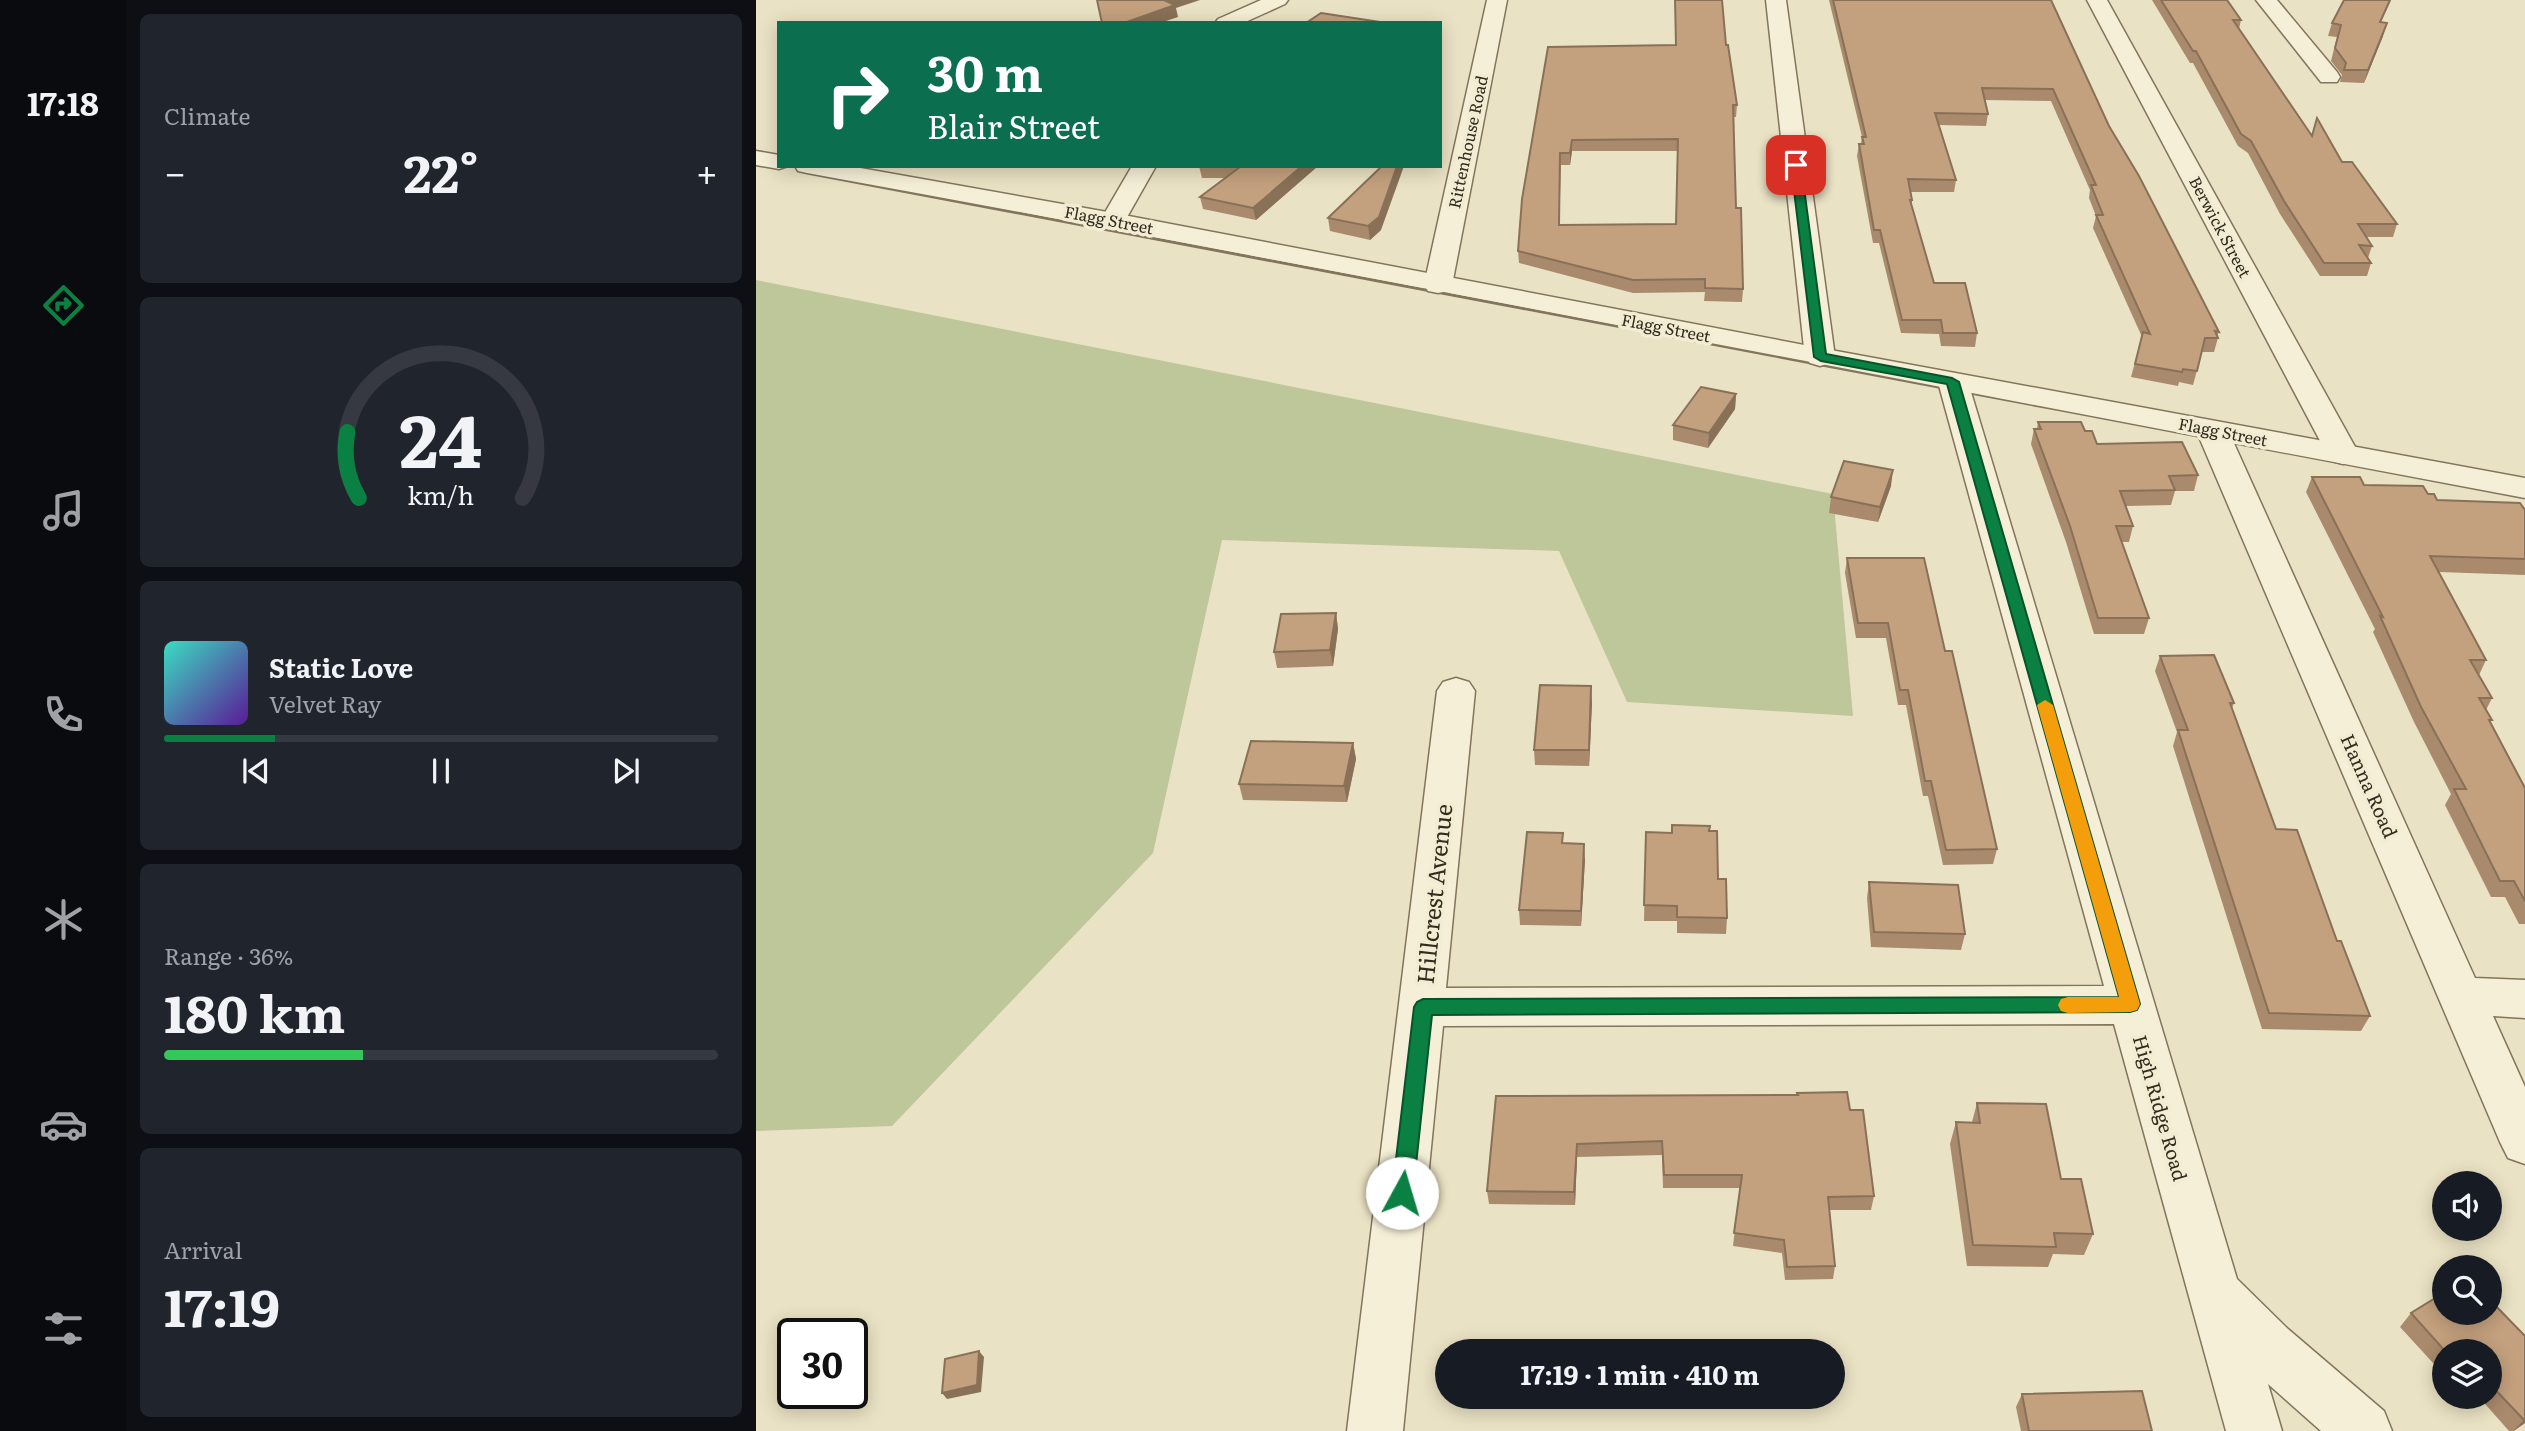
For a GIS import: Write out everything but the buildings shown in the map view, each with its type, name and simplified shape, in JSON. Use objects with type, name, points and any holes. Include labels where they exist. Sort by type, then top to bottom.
[{"type":"street","name":"Rittenhouse Road","points":[[1438,285],[1497,0]]},
{"type":"street","points":[[1776,0],[1821,357]]},
{"type":"street","name":"Berwick Street","points":[[2097,0],[2343,454]]},
{"type":"street","points":[[2266,0],[2329,77]]},
{"type":"street","points":[[1229,21],[1282,1]]},
{"type":"street","points":[[756,158],[777,162]]},
{"type":"street","points":[[1113,221],[1143,168]]},
{"type":"street","name":"Flagg Street","points":[[843,169],[1438,285],[2525,488]]},
{"type":"street","name":"High Ridge Road","points":[[1952,382],[2254,1431]]},
{"type":"street","name":"Hanna Road","points":[[2212,430],[2525,1142]]},
{"type":"street","name":"Hillcrest Avenue","points":[[1376,1431],[1456,691]]},
{"type":"street","points":[[2461,996],[2525,999]]},
{"type":"street","points":[[1423,1007],[2130,1004]]},
{"type":"street","points":[[2214,1293],[2269,1349],[2364,1431]]},
{"type":"green space","points":[[756,280],[1833,494],[1853,716],[1627,702],[1559,551],[1222,540],[1153,853],[892,1126],[756,1131]]},
{"type":"slow traffic","points":[[2045,705],[2130,1004],[2068,1005]]},
{"type":"route","points":[[1402,1193],[1423,1007],[2130,1004],[1952,382],[1821,357],[1796,165]]}]
